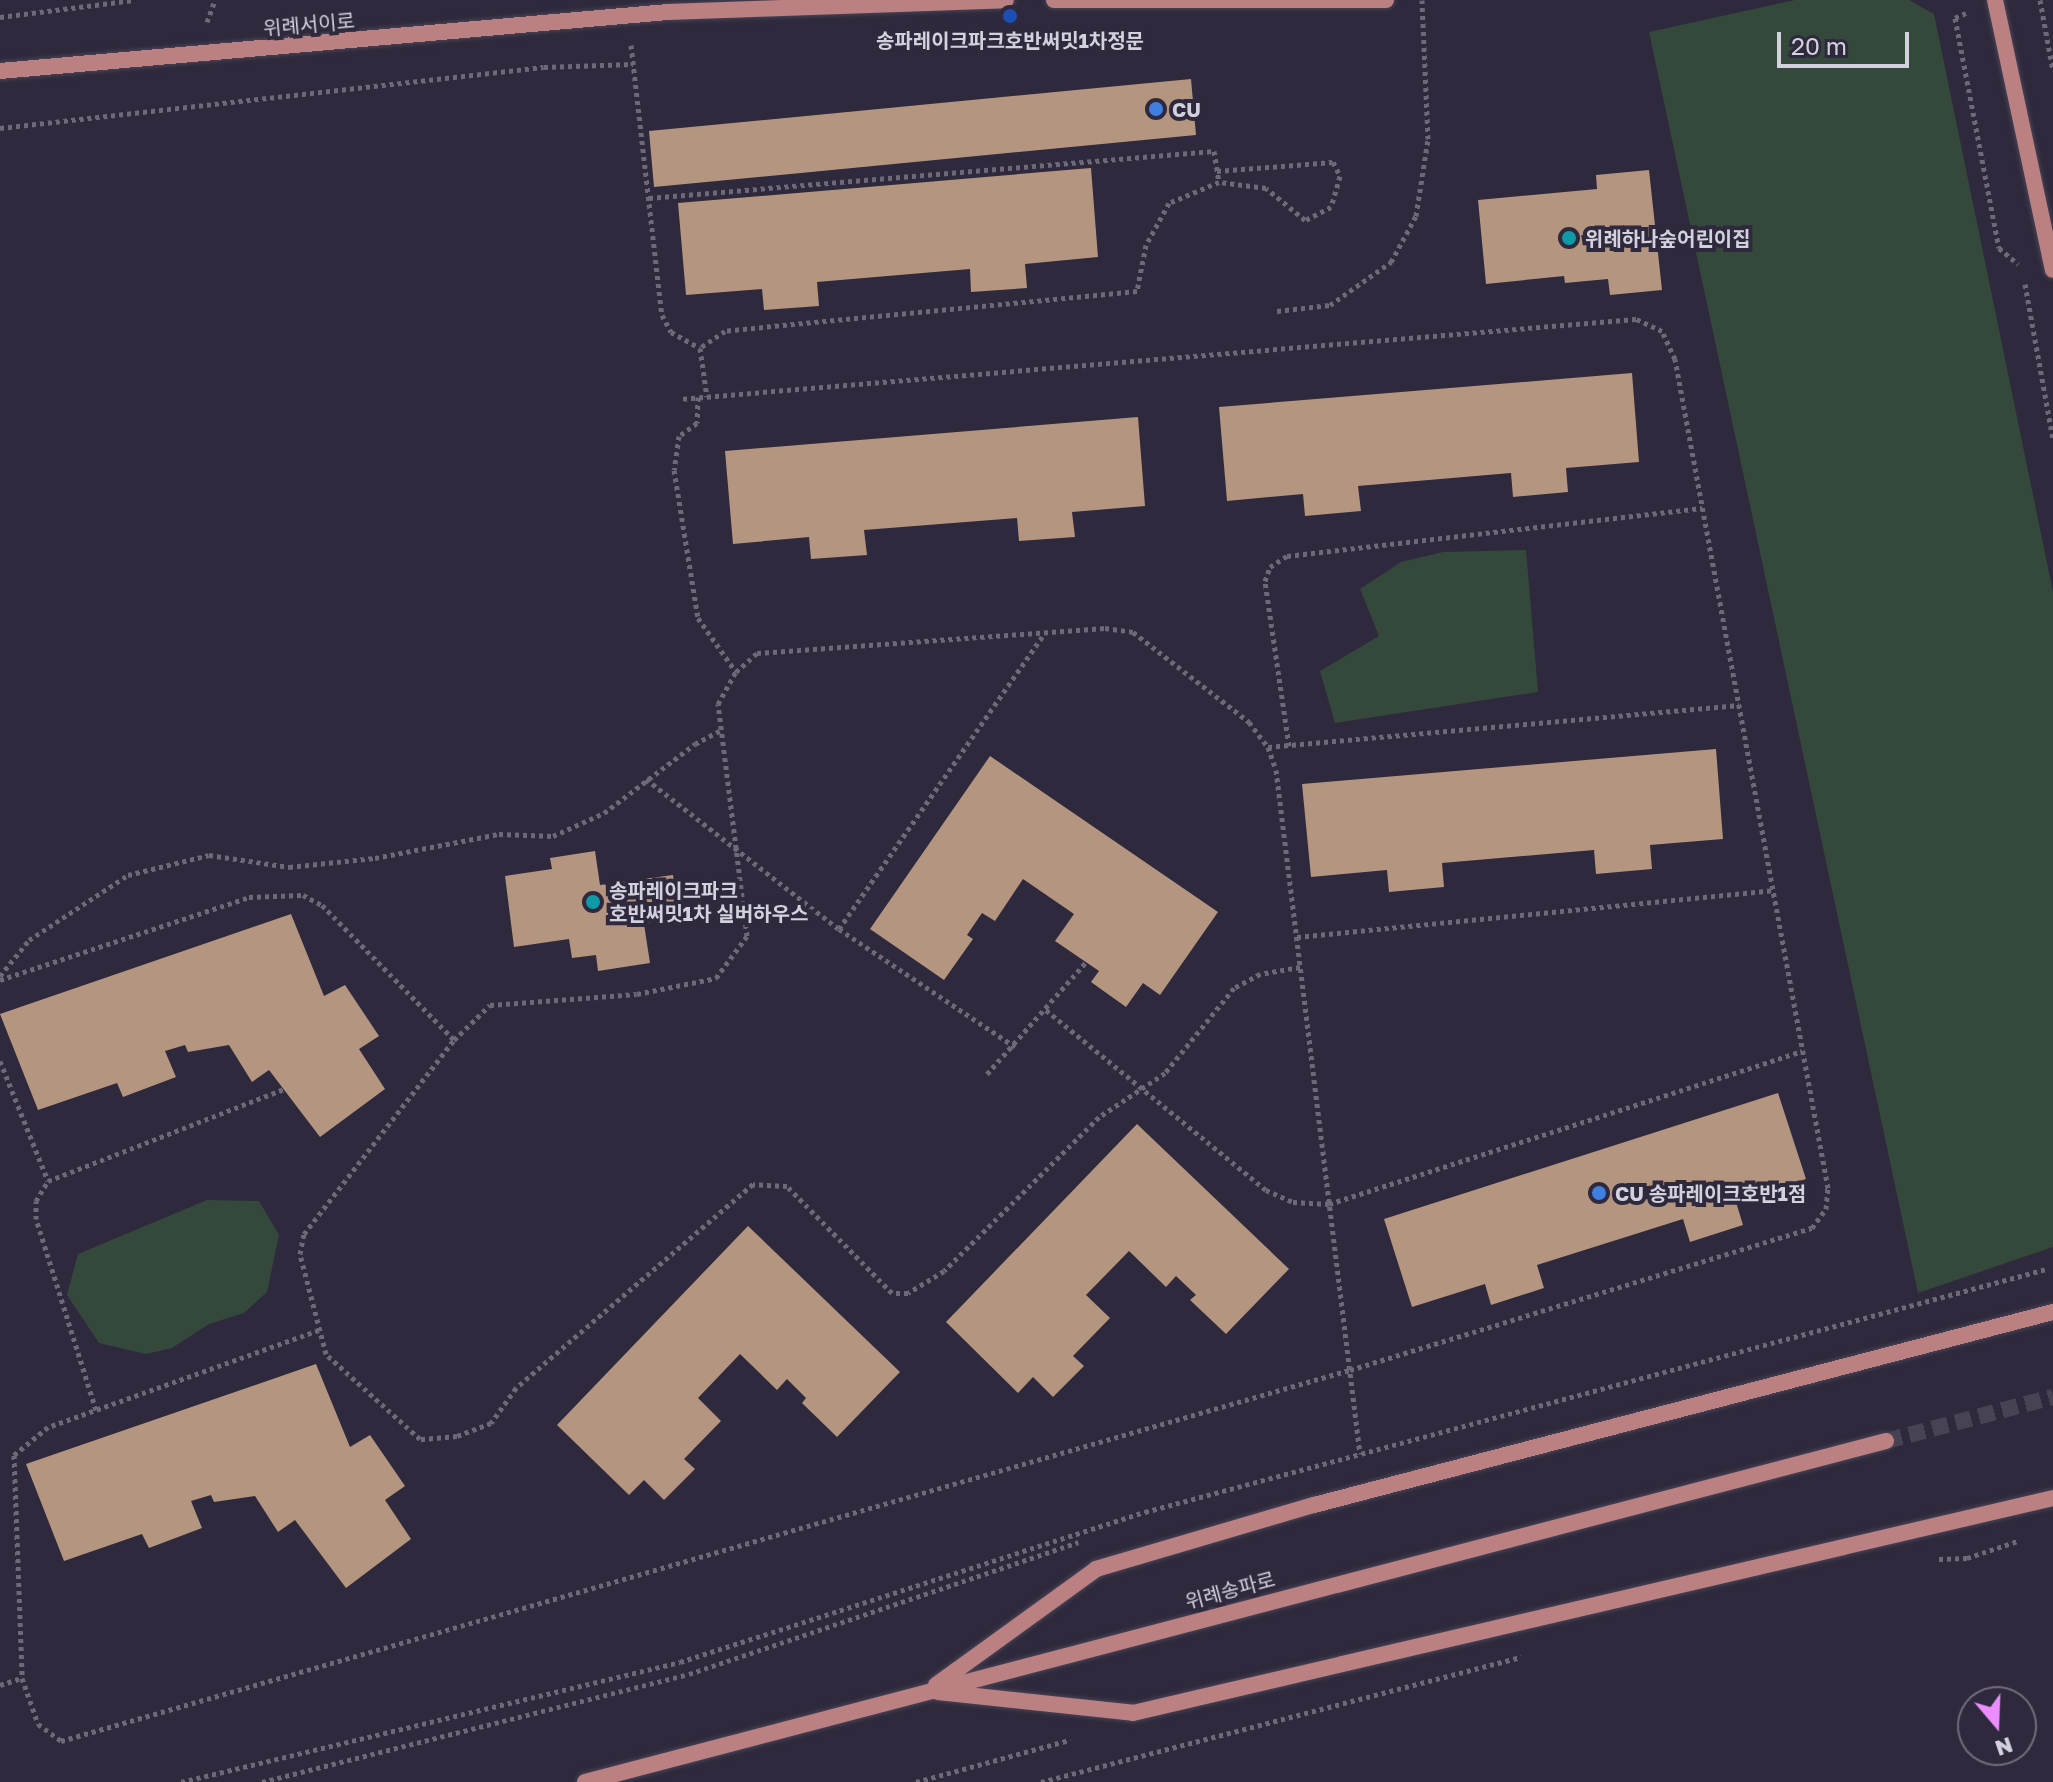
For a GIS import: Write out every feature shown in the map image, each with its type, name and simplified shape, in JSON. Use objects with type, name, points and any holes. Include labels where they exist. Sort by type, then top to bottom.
[{"type":"main road","name":"위례서이로","points":[[0,71],[627,16],[1006,0]]},
{"type":"main road","points":[[1054,0],[1386,0]]},
{"type":"main road","points":[[1995,0],[2053,270]]},
{"type":"main road","points":[[928,1691],[1096,1569],[1406,1480],[2053,1312]]},
{"type":"main road","name":"위례송파로","points":[[585,1782],[1886,1441]]},
{"type":"main road","points":[[928,1691],[1133,1713],[2053,1498]]},
{"type":"path","points":[[0,17],[134,0]]},
{"type":"path","points":[[1277,311],[1330,305],[1391,262],[1416,216],[1428,139],[1422,0]]},
{"type":"path","points":[[1964,0],[1967,16],[1955,18],[1999,248],[2021,267],[2053,439]]},
{"type":"path","points":[[2040,0],[2053,71]]},
{"type":"path","points":[[627,16],[662,315],[671,332],[700,348]]},
{"type":"path","points":[[0,128],[544,67],[633,64]]},
{"type":"path","points":[[649,198],[1214,151],[1219,182]]},
{"type":"path","points":[[700,348],[725,331],[1137,291],[1146,245],[1169,203],[1219,182],[1266,188],[1305,220],[1331,207],[1340,176],[1333,162],[1217,171]]},
{"type":"path","points":[[319,1330],[48,1427],[14,1455],[22,1678],[38,1724],[61,1741],[1350,1370],[1812,1228],[1826,1209],[1828,1188],[1675,359],[1662,331],[1636,319],[680,399]]},
{"type":"path","points":[[700,348],[707,397]]},
{"type":"path","points":[[698,397],[697,423],[679,436],[674,470],[698,618],[736,672]]},
{"type":"path","points":[[1289,746],[1265,581],[1270,567],[1287,556],[1702,508]]},
{"type":"path","points":[[1300,967],[1260,974],[1234,988],[1165,1073],[1099,1117],[944,1271],[908,1293],[892,1293],[787,1186],[753,1184],[516,1388],[491,1423],[457,1436],[420,1439],[326,1354],[300,1254],[304,1234],[454,1040],[490,1005],[637,994],[716,978],[747,936],[718,704],[736,672],[757,653],[1045,633],[1133,632],[1249,722],[1268,747],[1276,770],[1360,1454]]},
{"type":"path","points":[[839,929],[1045,633]]},
{"type":"path","points":[[1268,747],[1739,705]]},
{"type":"path","points":[[0,978],[29,940],[128,875],[209,855],[289,867],[375,858],[487,835],[553,836],[604,813],[646,779],[721,730]]},
{"type":"path","points":[[646,779],[839,929],[1015,1047]]},
{"type":"path","points":[[1297,937],[1773,890]]},
{"type":"path","points":[[0,978],[249,897],[294,893],[322,905],[454,1040]]},
{"type":"path","points":[[987,1074],[1015,1047],[1086,962]]},
{"type":"path","points":[[1046,1010],[1145,1087],[1266,1190],[1293,1202],[1329,1204],[1802,1051]]},
{"type":"path","points":[[0,1061],[48,1181]]},
{"type":"path","points":[[96,1410],[36,1219],[36,1201],[48,1181],[284,1089]]},
{"type":"path","points":[[1925,1559],[1967,1558],[2024,1539]]},
{"type":"path","points":[[1041,1782],[1537,1653]]},
{"type":"path","points":[[0,1685],[22,1678]]},
{"type":"green space","points":[[1795,0],[1909,0],[1934,14],[2053,592],[2053,1247],[1918,1293],[1649,32]]},
{"type":"green space","points":[[1526,550],[1538,692],[1335,723],[1320,671],[1379,636],[1360,589],[1401,562],[1443,552]]},
{"type":"green space","points":[[207,1200],[259,1201],[279,1235],[267,1292],[244,1313],[209,1324],[172,1348],[146,1354],[99,1343],[67,1295],[78,1254]]},
{"type":"building","points":[[1191,79],[1196,135],[654,187],[649,131]]},
{"type":"building","points":[[1091,168],[1098,257],[1025,264],[1027,288],[971,292],[970,269],[817,282],[819,306],[764,310],[762,289],[686,295],[678,203]]},
{"type":"building","name":"위례하나숲어린이집","points":[[1649,170],[1662,290],[1610,295],[1608,279],[1565,283],[1564,276],[1486,284],[1478,200],[1597,189],[1596,175]]},
{"type":"building","points":[[1632,373],[1639,462],[1566,468],[1568,492],[1513,497],[1511,473],[1358,486],[1361,511],[1305,516],[1303,494],[1227,501],[1219,407]]},
{"type":"building","points":[[1138,417],[1145,506],[1072,512],[1075,537],[1019,541],[1017,518],[864,530],[867,555],[811,559],[809,537],[733,544],[725,451]]},
{"type":"building","points":[[1716,749],[1723,839],[1650,845],[1652,869],[1596,874],[1594,850],[1442,863],[1444,887],[1389,892],[1387,870],[1311,877],[1302,784]]},
{"type":"building","points":[[990,756],[1218,912],[1160,995],[1143,983],[1126,1007],[1091,982],[1099,971],[1055,941],[1074,914],[1023,879],[995,921],[982,913],[967,935],[973,939],[944,980],[870,929]]},
{"type":"building","name":"송파레이크파크 호반써밋1차 실버하우스","points":[[595,851],[600,885],[673,875],[679,918],[644,924],[650,963],[598,971],[596,955],[572,958],[569,939],[514,947],[505,876],[552,869],[550,858]]},
{"type":"building","points":[[291,914],[324,996],[345,985],[379,1036],[359,1049],[385,1089],[320,1137],[269,1070],[252,1082],[229,1045],[188,1052],[185,1045],[165,1051],[176,1077],[123,1097],[117,1083],[38,1110],[0,1014]]},
{"type":"building","points":[[1778,1093],[1806,1179],[1736,1202],[1743,1225],[1690,1242],[1683,1219],[1537,1265],[1544,1288],[1491,1305],[1485,1284],[1412,1307],[1384,1219]]},
{"type":"building","points":[[1137,1124],[1289,1269],[1226,1334],[1190,1300],[1196,1295],[1176,1276],[1166,1287],[1129,1251],[1086,1295],[1110,1318],[1073,1356],[1084,1366],[1053,1397],[1033,1377],[1018,1393],[946,1322]]},
{"type":"building","points":[[748,1226],[900,1372],[837,1437],[802,1403],[806,1398],[787,1379],[777,1390],[740,1354],[698,1398],[721,1421],[684,1459],[695,1469],[664,1500],[644,1480],[629,1495],[557,1425]]},
{"type":"building","points":[[316,1364],[350,1447],[370,1435],[405,1486],[385,1500],[411,1539],[346,1588],[295,1520],[278,1532],[255,1496],[214,1502],[211,1495],[191,1501],[202,1528],[149,1548],[142,1534],[64,1561],[26,1464]]},
{"type":"tunnel","points":[[1886,1441],[2053,1397]]},
{"type":"place","name":"송파레이크파크호반써밋1차정문","points":[[1010,16]]},
{"type":"place","name":"CU","points":[[1156,109]]},
{"type":"place","name":"위례하나숲어린이집","points":[[1569,238]]},
{"type":"place","name":"송파레이크파크 호반써밋1차 실버하우스","points":[[593,902]]},
{"type":"place","name":"CU 송파레이크호반1점","points":[[1599,1193]]}]
